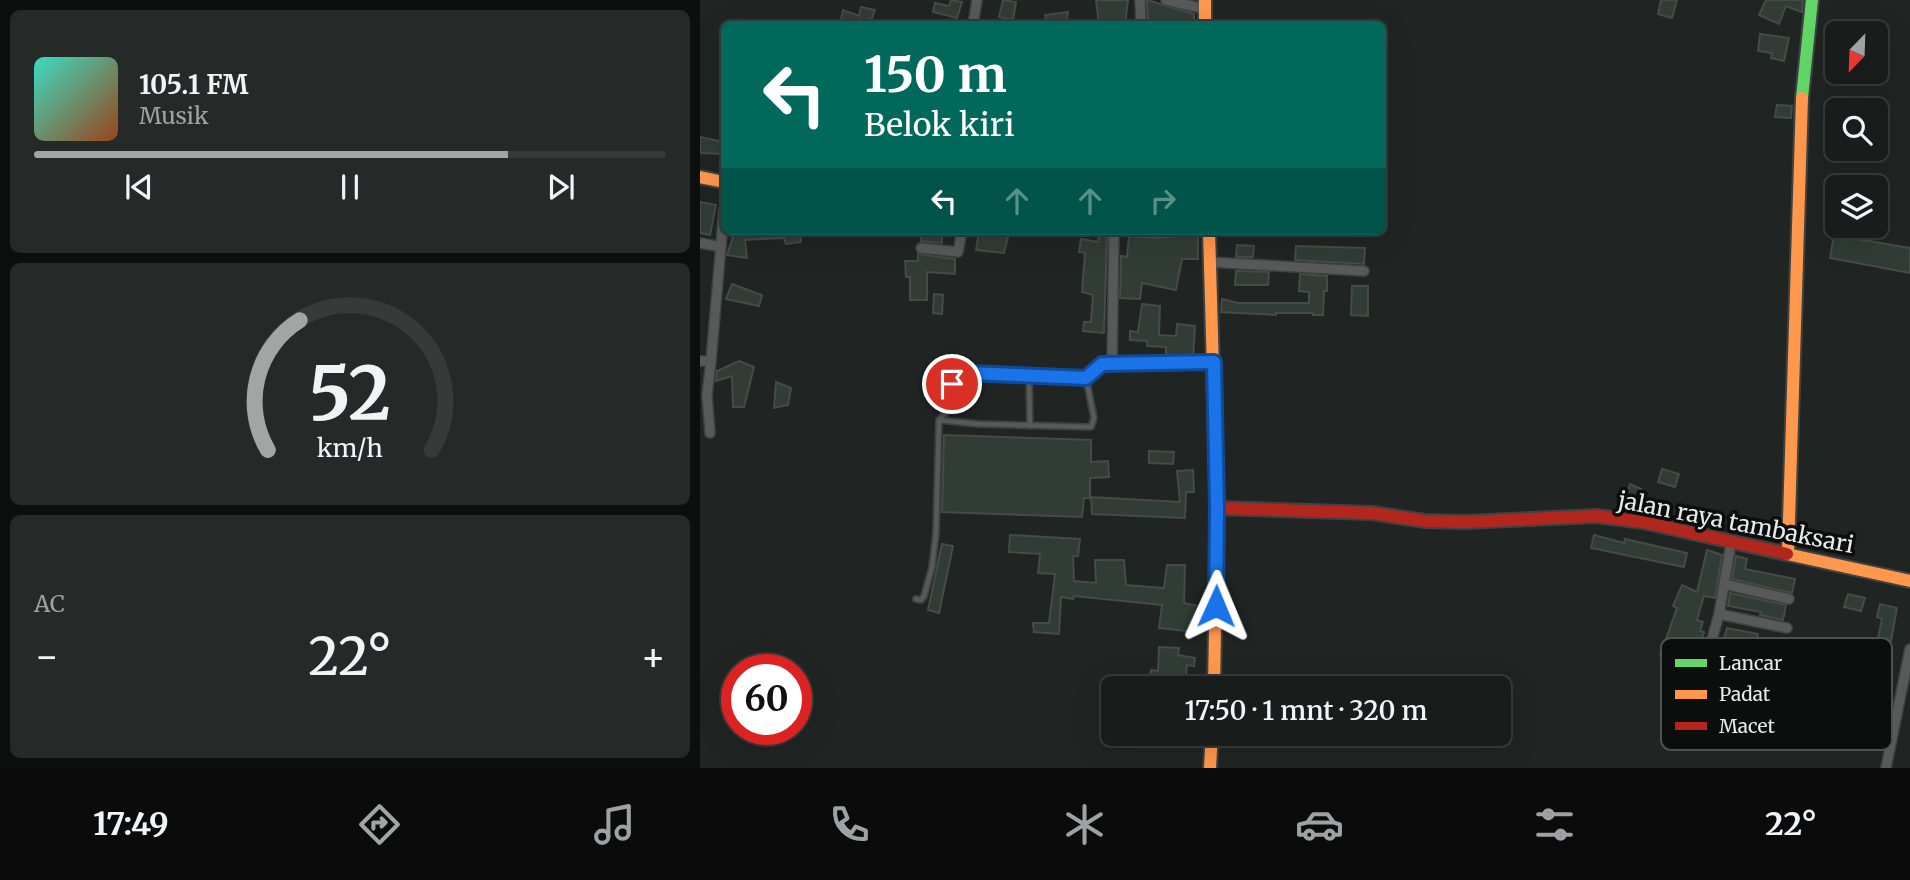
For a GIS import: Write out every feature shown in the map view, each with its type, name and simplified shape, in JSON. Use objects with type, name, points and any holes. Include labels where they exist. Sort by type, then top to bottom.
[{"type":"street","points":[[974,21],[977,0]]},
{"type":"street","points":[[1140,0],[1141,21]]},
{"type":"street","points":[[1166,0],[1205,4]]},
{"type":"street","points":[[1788,552],[1801,140],[1812,0]]},
{"type":"street","points":[[700,177],[721,181]]},
{"type":"street","points":[[710,433],[706,396],[722,235]]},
{"type":"street","points":[[921,248],[958,252],[961,235]]},
{"type":"street","points":[[1112,364],[1114,235]]},
{"type":"street","points":[[1209,235],[1217,508],[1214,676]]},
{"type":"street","points":[[700,243],[721,247]]},
{"type":"street","points":[[1210,262],[1364,271]]},
{"type":"street","points":[[700,361],[711,361]]},
{"type":"street","name":"jalan raya tambaksari","points":[[1217,508],[1372,513],[1424,521],[1466,522],[1598,516],[1643,522],[1788,552],[1910,581]]},
{"type":"street","points":[[1712,638],[1719,614],[1731,542]]},
{"type":"street","points":[[1724,584],[1789,599]]},
{"type":"street","points":[[1719,614],[1787,628]]},
{"type":"street","points":[[1892,738],[1910,649]]},
{"type":"street","points":[[1210,768],[1211,746]]},
{"type":"street","points":[[1886,768],[1890,750]]},
{"type":"lane","points":[[916,599],[921,600],[924,596],[935,546],[939,420],[950,408],[952,384],[961,376],[968,373],[1086,378],[1102,364],[1214,362]]},
{"type":"lane","points":[[1029,376],[1030,426]]},
{"type":"lane","points":[[939,420],[1091,427],[1094,418],[1086,378]]},
{"type":"building","points":[[951,0],[962,2],[957,18],[933,12],[935,3],[949,6]]},
{"type":"building","points":[[1003,0],[1016,2],[1013,20],[999,17]]},
{"type":"building","points":[[1096,0],[1128,0],[1125,21],[1099,21]]},
{"type":"building","points":[[1147,0],[1194,14],[1194,21],[1148,21]]},
{"type":"building","points":[[1661,0],[1677,0],[1672,18],[1658,14]]},
{"type":"building","points":[[1766,0],[1803,0],[1802,12],[1786,6],[1779,24],[1759,15]]},
{"type":"building","points":[[861,7],[875,10],[871,21],[841,21],[843,10],[859,16]]},
{"type":"building","points":[[1068,12],[1066,21],[1046,21],[1045,15]]},
{"type":"building","points":[[1760,34],[1789,38],[1784,61],[1771,58],[1772,53],[1758,51]]},
{"type":"building","points":[[1777,105],[1792,106],[1791,118],[1775,117]]},
{"type":"building","points":[[700,137],[721,141],[721,154],[700,153]]},
{"type":"building","points":[[700,202],[716,205],[710,235],[700,233]]},
{"type":"building","points":[[734,235],[783,235],[783,238],[745,240],[747,258],[727,255]]},
{"type":"building","points":[[783,235],[800,235],[801,242],[786,244]]},
{"type":"building","points":[[920,235],[942,235],[942,243],[921,241]]},
{"type":"building","points":[[978,235],[1008,237],[1004,253],[976,250]]},
{"type":"building","points":[[1099,235],[1107,235],[1104,333],[1083,331],[1084,322],[1091,322],[1093,295],[1082,292],[1085,253],[1079,252],[1081,239],[1098,242]]},
{"type":"building","points":[[1198,235],[1198,259],[1182,259],[1176,290],[1142,283],[1140,299],[1120,298],[1121,256],[1127,257],[1129,236],[1158,238]]},
{"type":"building","points":[[1833,238],[1852,238],[1910,248],[1910,273],[1830,258]]},
{"type":"building","points":[[1237,245],[1254,246],[1253,257],[1236,257]]},
{"type":"building","points":[[1296,246],[1365,248],[1364,264],[1295,260]]},
{"type":"building","points":[[918,254],[955,259],[955,274],[927,272],[927,300],[910,300],[910,277],[906,277],[905,261],[918,261]]},
{"type":"building","points":[[1236,271],[1269,272],[1268,285],[1235,285]]},
{"type":"building","points":[[1300,274],[1327,276],[1323,315],[1221,312],[1222,299],[1238,303],[1309,303],[1309,292],[1299,291]]},
{"type":"building","points":[[732,284],[762,295],[759,306],[726,299]]},
{"type":"building","points":[[1352,286],[1368,286],[1368,316],[1351,315]]},
{"type":"building","points":[[934,294],[943,295],[942,314],[933,313]]},
{"type":"building","points":[[1142,304],[1160,306],[1159,335],[1176,336],[1177,324],[1195,326],[1193,358],[1166,358],[1166,347],[1147,346],[1147,341],[1130,340],[1130,331],[1138,332]]},
{"type":"building","points":[[739,361],[754,367],[744,407],[733,407],[732,376],[716,381],[717,371]]},
{"type":"building","points":[[776,382],[791,388],[788,405],[774,408]]},
{"type":"building","points":[[944,435],[1091,440],[1091,462],[1108,461],[1109,477],[1090,478],[1090,498],[1084,498],[1082,517],[942,512]]},
{"type":"building","points":[[1149,451],[1174,452],[1173,464],[1149,463]]},
{"type":"building","points":[[1662,469],[1679,474],[1675,487],[1658,482]]},
{"type":"building","points":[[1193,470],[1194,492],[1186,492],[1185,518],[1092,514],[1091,497],[1180,502],[1177,471]]},
{"type":"building","points":[[1630,484],[1641,489],[1632,510],[1622,506]]},
{"type":"building","points":[[1010,535],[1080,539],[1078,556],[1073,556],[1074,581],[1096,583],[1095,560],[1124,560],[1126,585],[1164,588],[1167,565],[1185,565],[1184,603],[1199,606],[1196,632],[1159,628],[1162,605],[1074,596],[1073,599],[1061,597],[1059,634],[1034,632],[1033,623],[1049,623],[1055,574],[1038,573],[1040,554],[1009,552]]},
{"type":"building","points":[[1594,535],[1624,543],[1625,539],[1687,553],[1684,567],[1591,548]]},
{"type":"building","points":[[942,544],[953,546],[939,613],[928,610]]},
{"type":"building","points":[[1707,550],[1722,555],[1715,598],[1704,596],[1697,620],[1703,622],[1700,631],[1704,632],[1702,638],[1666,638],[1677,608],[1673,606],[1682,585],[1697,592]]},
{"type":"building","points":[[1736,556],[1747,559],[1745,569],[1795,579],[1792,593],[1732,579]]},
{"type":"building","points":[[1730,593],[1786,605],[1783,620],[1760,615],[1761,612],[1728,606]]},
{"type":"building","points":[[1848,594],[1865,598],[1861,611],[1844,607]]},
{"type":"building","points":[[1880,604],[1897,608],[1892,638],[1878,638],[1882,619],[1877,617]]},
{"type":"building","points":[[1727,628],[1758,634],[1757,638],[1724,638]]},
{"type":"building","points":[[1159,647],[1179,648],[1178,655],[1195,658],[1194,666],[1187,665],[1186,676],[1150,676],[1151,670],[1158,671]]},
{"type":"traffic: fast","points":[[1802,98],[1812,0]]},
{"type":"traffic: slow","points":[[1205,0],[1205,21]]},
{"type":"traffic: slow","points":[[1788,552],[1802,98]]},
{"type":"traffic: slow","points":[[700,177],[721,181]]},
{"type":"traffic: slow","points":[[1209,235],[1217,508],[1214,676]]},
{"type":"traffic: slow","points":[[1787,554],[1910,581]]},
{"type":"traffic: slow","points":[[1210,768],[1211,746]]},
{"type":"traffic: jam","points":[[1217,508],[1372,513],[1425,521],[1466,522],[1597,516],[1643,522],[1787,554]]},
{"type":"route","points":[[952,384],[968,373],[1086,378],[1102,364],[1214,362],[1216,606]]}]
